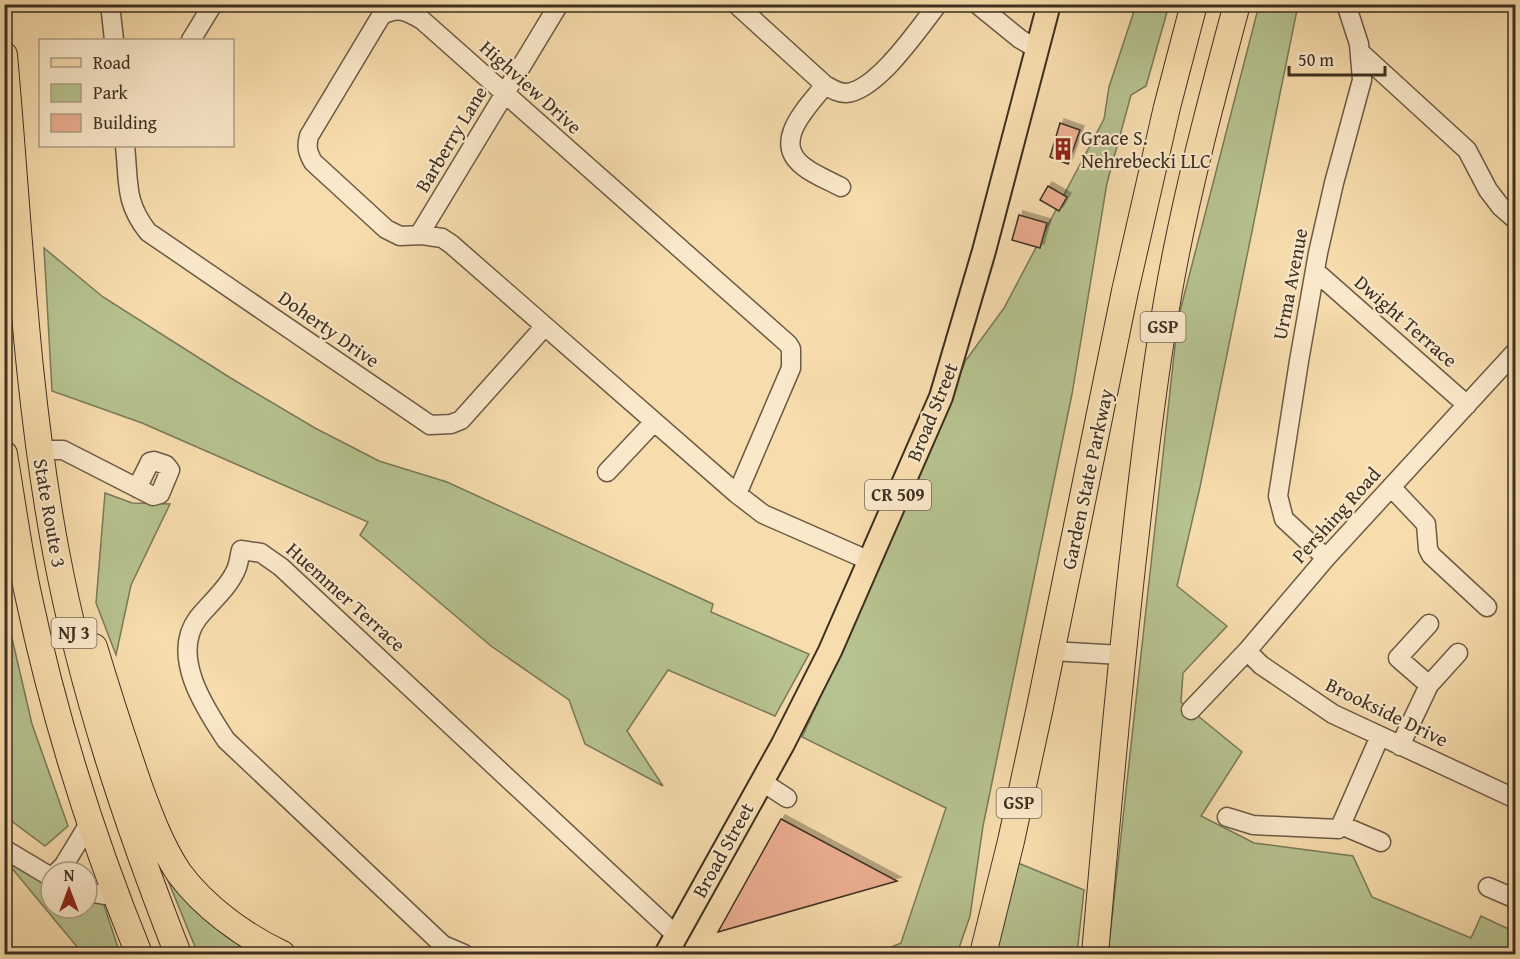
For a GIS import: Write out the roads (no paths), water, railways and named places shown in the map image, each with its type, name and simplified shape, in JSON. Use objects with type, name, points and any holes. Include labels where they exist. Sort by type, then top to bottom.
[{"type":"highway","name":"Garden State Parkway","points":[[982,954],[1011,841],[1127,280],[1194,4]]},
{"type":"highway","name":"GSP","points":[[1095,954],[1122,655],[1149,415],[1168,296],[1199,146],[1237,4]]},
{"type":"highway","name":"State Route 3","points":[[4,55],[32,394],[44,482],[69,615],[97,723],[117,787],[150,884],[178,954]]},
{"type":"highway","points":[[24,300],[78,588],[114,712],[158,836],[179,872],[202,898],[246,933],[282,954]]},
{"type":"highway","name":"State Route 3","points":[[4,454],[28,595],[69,754],[116,897],[139,954]]},
{"type":"main road","name":"Broad Street","points":[[669,949],[830,651],[945,384],[984,250],[1049,4]]},
{"type":"street","points":[[110,4],[114,39]]},
{"type":"street","points":[[192,39],[213,4]]},
{"type":"street","name":"Barberry Lane","points":[[419,235],[559,4]]},
{"type":"street","points":[[736,4],[825,85],[837,92],[847,93],[859,90],[879,76],[938,4]]},
{"type":"street","points":[[977,4],[1020,39],[1037,49]]},
{"type":"street","name":"Urma Avenue","points":[[1326,558],[1284,519],[1278,496],[1315,271],[1334,183],[1362,80],[1361,53],[1346,4]]},
{"type":"street","name":"Highview Drive","points":[[737,494],[791,368],[791,349],[783,338],[422,20],[403,10],[388,12],[376,22],[315,123],[306,145],[314,162],[386,230],[400,236],[419,235],[442,238],[451,243],[654,422],[737,494],[763,514],[870,561]]},
{"type":"street","points":[[1361,53],[1467,150],[1488,190],[1515,220]]},
{"type":"street","points":[[825,85],[792,129],[790,144],[800,164],[841,187]]},
{"type":"street","name":"Doherty Drive","points":[[125,147],[129,196],[133,211],[148,232],[430,425],[451,424],[461,420],[545,326]]},
{"type":"street","name":"Dwight Terrace","points":[[1315,271],[1467,405]]},
{"type":"street","name":"Pershing Road","points":[[1191,710],[1247,651],[1326,558],[1515,351]]},
{"type":"street","points":[[607,472],[654,422]]},
{"type":"street","points":[[51,450],[63,450],[138,489],[153,496],[160,494],[170,470],[166,465],[150,462],[138,489]]},
{"type":"street","points":[[1391,487],[1426,524],[1428,549],[1431,555],[1487,607]]},
{"type":"street","name":"Huemmer Terrace","points":[[464,954],[443,945],[226,740],[219,730],[188,669],[186,654],[194,626],[237,570],[241,550],[261,553],[282,567],[669,949]]},
{"type":"street","points":[[1429,624],[1398,658],[1429,685]]},
{"type":"street","points":[[1051,651],[1122,655]]},
{"type":"street","name":"Brookside Drive","points":[[1247,651],[1269,672],[1333,714],[1515,799]]},
{"type":"street","points":[[1400,746],[1429,685],[1458,653]]},
{"type":"street","points":[[1227,817],[1253,825],[1338,828],[1380,736]]},
{"type":"street","points":[[761,781],[787,798]]},
{"type":"street","points":[[67,860],[90,822]]},
{"type":"street","points":[[1341,825],[1381,842]]},
{"type":"street","points":[[4,849],[39,870]]},
{"type":"street","points":[[1488,887],[1515,899]]},
{"type":"street","points":[[99,894],[116,897]]},
{"type":"place","name":"Grace S. Nehrebecki LLC","points":[[1063,149]]}]
